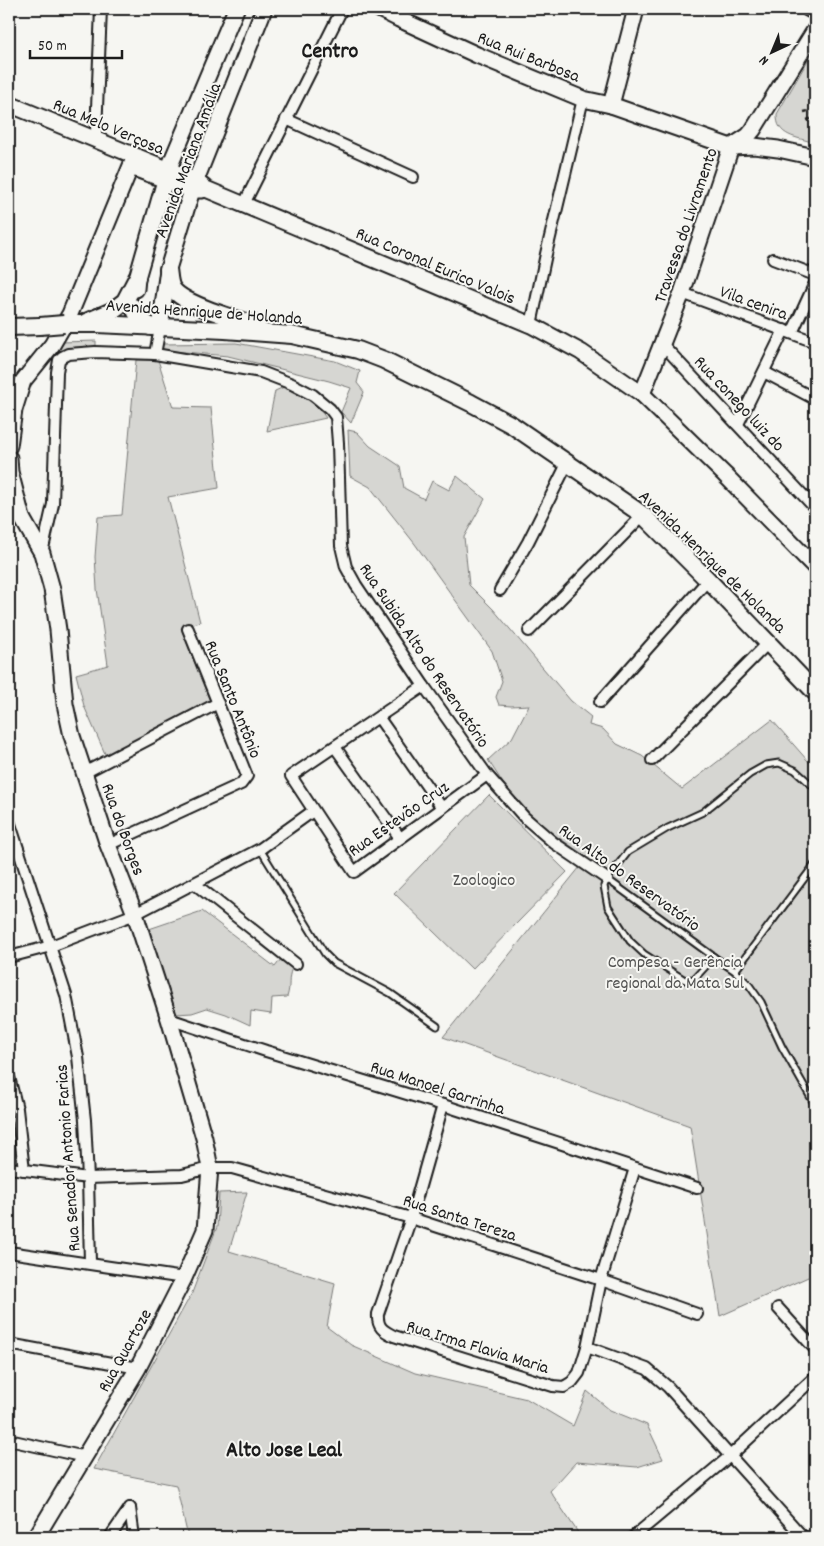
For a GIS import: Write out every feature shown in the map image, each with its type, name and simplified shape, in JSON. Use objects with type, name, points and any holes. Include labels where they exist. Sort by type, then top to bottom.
[{"type":"main road","name":"Avenida Mariana Amália","points":[[132,326],[137,278],[167,176],[236,9]]},
{"type":"main road","name":"Avenida Mariana Amália","points":[[156,327],[168,269],[264,9]]},
{"type":"main road","name":"Rua Rui Barbosa","points":[[379,9],[468,51],[597,102],[730,147]]},
{"type":"main road","points":[[597,102],[636,9]]},
{"type":"main road","points":[[808,9],[815,11]]},
{"type":"main road","name":"Travessa do Livramento","points":[[642,394],[682,293],[730,147],[748,136],[753,130],[815,30]]},
{"type":"main road","name":"Rua Melo Verçosa","points":[[9,104],[167,176],[198,187]]},
{"type":"main road","points":[[730,147],[754,146],[815,157]]},
{"type":"main road","points":[[9,446],[10,419],[18,394],[24,381],[52,345],[74,305],[133,161]]},
{"type":"main road","name":"Rua Coronal Eurico Valois","points":[[198,187],[244,204],[531,325],[581,352],[642,394],[815,567]]},
{"type":"main road","points":[[168,269],[171,286],[180,297],[230,318],[292,335]]},
{"type":"main road","points":[[80,323],[112,311],[125,301],[137,278]]},
{"type":"main road","points":[[133,307],[140,320],[156,327]]},
{"type":"main road","name":"Avenida Henrique de Holanda","points":[[11,329],[80,323],[292,335],[358,350],[384,360],[512,425],[643,515],[769,642],[815,692]]},
{"type":"main road","points":[[9,391],[24,381]]},
{"type":"main road","points":[[9,458],[10,472],[22,518]]},
{"type":"main road","name":"Rua do Borges","points":[[9,508],[22,518],[42,553],[52,589],[67,717],[84,773],[108,844],[135,914],[169,1019],[204,1138],[210,1168]]},
{"type":"main road","name":"Rua Quartoze","points":[[36,1537],[138,1368],[184,1278],[205,1230],[210,1168]]},
{"type":"street","points":[[96,133],[101,9]]},
{"type":"street","points":[[244,204],[342,9]]},
{"type":"street","points":[[531,325],[546,254],[597,102]]},
{"type":"street","points":[[286,119],[413,177]]},
{"type":"street","points":[[773,258],[815,274]]},
{"type":"street","points":[[738,424],[764,372],[815,283]]},
{"type":"street","name":"Vila cenira","points":[[682,293],[815,342]]},
{"type":"street","points":[[155,354],[156,327]]},
{"type":"street","name":"Rua conego luiz do","points":[[662,343],[815,508]]},
{"type":"street","name":"Rua Subida Alto do Reservatório","points":[[42,553],[53,504],[56,372],[59,360],[62,357],[68,354],[79,353],[155,354],[261,372],[292,384],[312,395],[330,409],[336,417],[341,546],[346,567],[356,585],[424,686],[488,775]]},
{"type":"street","points":[[764,372],[815,399]]},
{"type":"street","points":[[500,590],[528,542],[568,462]]},
{"type":"street","points":[[529,631],[643,515]]},
{"type":"street","points":[[600,702],[708,580]]},
{"type":"street","name":"Rua Santo Antônio","points":[[108,844],[242,784],[247,776],[188,629]]},
{"type":"street","points":[[652,760],[769,642]]},
{"type":"street","name":"Rua Estevão Cruz","points":[[424,686],[291,776],[354,872],[488,775]]},
{"type":"street","points":[[84,773],[218,703]]},
{"type":"street","points":[[379,718],[442,808]]},
{"type":"street","points":[[335,747],[400,838]]},
{"type":"street","name":"Rua Alto do Reservatório","points":[[488,775],[524,817],[554,843],[607,879]]},
{"type":"street","points":[[9,958],[51,946],[135,914],[260,849],[314,811]]},
{"type":"street","name":"Rua Senador Antonio Farias","points":[[9,821],[66,995],[78,1057],[85,1120],[90,1263]]},
{"type":"street","points":[[195,884],[296,964]]},
{"type":"street","name":"Rua Manoel Garrinha","points":[[169,1019],[443,1105],[697,1188]]},
{"type":"street","points":[[9,1077],[17,1110],[24,1170]]},
{"type":"street","points":[[411,1218],[443,1105]]},
{"type":"street","name":"Rua Santa Tereza","points":[[9,1168],[88,1178],[182,1175],[210,1168],[232,1168],[411,1218],[601,1280],[697,1314]]},
{"type":"street","points":[[635,1168],[601,1280],[587,1347],[647,1369],[668,1387],[803,1537]]},
{"type":"street","name":"Rua Irma Flavia Maria","points":[[411,1218],[378,1314],[379,1326],[383,1331],[553,1386],[564,1387],[572,1382],[579,1372],[587,1347]]},
{"type":"street","points":[[9,1252],[184,1278]]},
{"type":"street","points":[[778,1308],[815,1349]]},
{"type":"street","points":[[9,1344],[138,1368]]},
{"type":"street","points":[[633,1537],[730,1456],[815,1377]]},
{"type":"street","points":[[12,1443],[85,1457]]},
{"type":"street","points":[[110,1537],[130,1508],[134,1537]]},
{"type":"lane","points":[[714,957],[694,979],[685,980],[644,954],[630,941],[608,907],[604,886],[607,879],[628,852],[668,828],[703,812],[750,774],[766,764],[780,763],[795,770],[815,788]]},
{"type":"lane","points":[[260,849],[325,954],[334,963],[390,993],[437,1026]]},
{"type":"lane","points":[[735,971],[815,864]]},
{"type":"lane","name":"Rua Alto do Reservatório","points":[[607,879],[735,971],[749,985],[761,1002],[782,1047],[815,1105]]},
{"type":"path","points":[[815,104],[813,110],[815,123]]},
{"type":"path","points":[[804,112],[813,110]]},
{"type":"path","points":[[807,120],[814,118]]},
{"type":"green space","points":[[815,48],[815,143],[784,132],[778,122],[777,114]]},
{"type":"green space","points":[[96,341],[96,348],[54,353],[61,342]]},
{"type":"green space","points":[[236,343],[335,361],[360,371],[357,383],[364,392],[351,423],[341,412],[351,388],[228,356],[162,350],[163,344]]},
{"type":"green space","points":[[136,360],[158,360],[173,407],[211,408],[219,488],[168,497],[200,622],[181,628],[210,701],[106,756],[84,706],[76,674],[108,665],[97,589],[95,557],[98,517],[122,515]]},
{"type":"green space","points":[[284,387],[313,403],[326,418],[267,431],[275,391]]},
{"type":"green space","name":"Compesa - Gerência regional da Mata Sul","points":[[348,430],[357,432],[370,446],[400,466],[404,488],[424,499],[432,481],[449,490],[457,476],[485,499],[464,537],[469,585],[493,609],[571,701],[591,717],[589,725],[603,729],[617,744],[642,756],[682,789],[772,720],[815,769],[815,1274],[720,1316],[690,1126],[443,1037],[580,867],[589,860],[543,827],[508,791],[488,760],[512,738],[529,705],[499,705],[496,697],[502,681],[492,651],[415,544],[370,487],[350,476]]},
{"type":"green space","name":"Zoologico","points":[[489,795],[567,872],[472,969],[394,893]]},
{"type":"green space","points":[[202,911],[275,967],[281,959],[292,968],[287,997],[272,998],[271,1014],[251,1011],[250,1025],[207,1008],[192,1013],[176,1014],[149,929]]},
{"type":"green space","points":[[247,1192],[229,1251],[335,1283],[327,1327],[351,1345],[415,1373],[527,1399],[573,1426],[587,1391],[610,1410],[647,1425],[663,1459],[637,1467],[576,1462],[550,1491],[581,1537],[188,1537],[176,1485],[94,1469],[192,1293],[217,1227],[219,1193]]},
{"type":"district","name":"Centro","points":[[330,49]]},
{"type":"district","name":"Alto Jose Leal","points":[[284,1448]]}]
